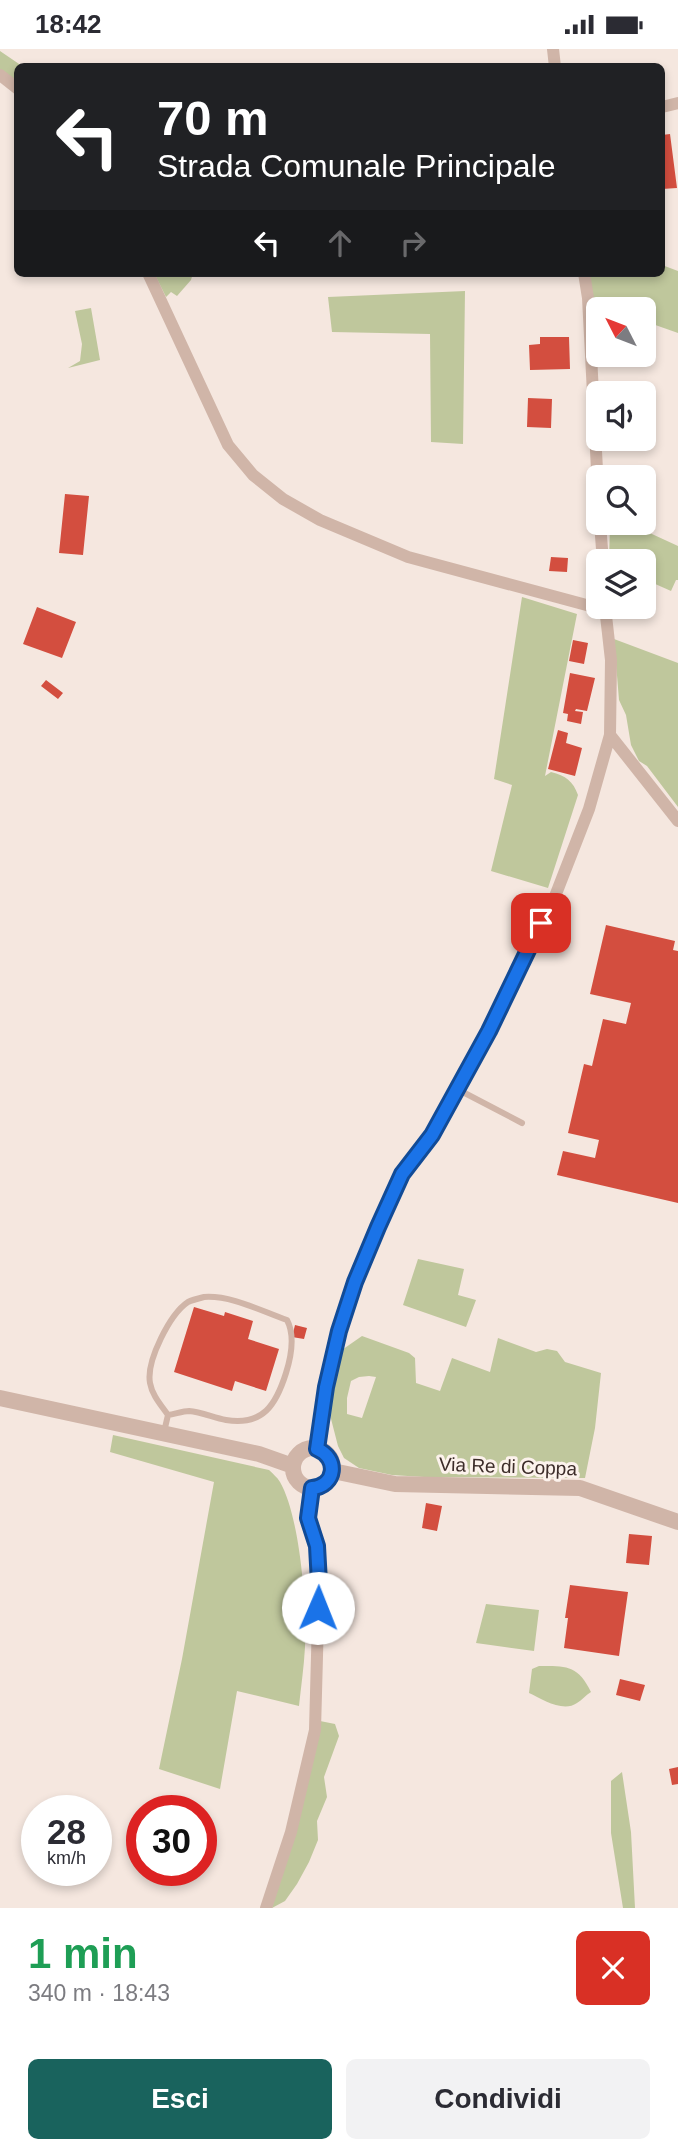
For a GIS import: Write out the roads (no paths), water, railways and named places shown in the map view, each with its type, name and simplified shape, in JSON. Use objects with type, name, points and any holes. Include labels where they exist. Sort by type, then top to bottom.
[{"type":"street","points":[[0,75],[14,86]]},
{"type":"street","points":[[150,277],[228,446],[253,475],[283,499],[320,520],[408,557],[586,604]]},
{"type":"street","points":[[585,277],[597,465]]},
{"type":"street","points":[[317,1449],[328,1376],[355,1282],[402,1174],[432,1135],[489,1031],[554,899],[589,809],[610,735],[611,660],[606,619]]},
{"type":"street","points":[[610,735],[678,821]]},
{"type":"street","points":[[0,1398],[258,1454],[293,1466]]},
{"type":"street","points":[[317,1449],[327,1455],[333,1465],[331,1477],[323,1486],[312,1488],[301,1485],[297,1481],[293,1466],[299,1453],[317,1449]]},
{"type":"street","name":"Via Re di Coppa","points":[[333,1471],[395,1484],[580,1488],[678,1522]]},
{"type":"street","points":[[266,1908],[291,1832],[315,1730],[319,1583],[317,1546],[308,1518],[312,1488]]},
{"type":"lane","points":[[457,1089],[522,1123]]},
{"type":"lane","points":[[203,1297],[224,1299],[287,1320],[291,1328],[287,1371],[279,1393],[263,1416],[246,1422],[188,1411],[168,1415],[153,1394],[149,1381],[151,1366],[162,1337],[174,1317],[189,1301],[203,1297]]},
{"type":"lane","points":[[163,1434],[168,1415]]}]
